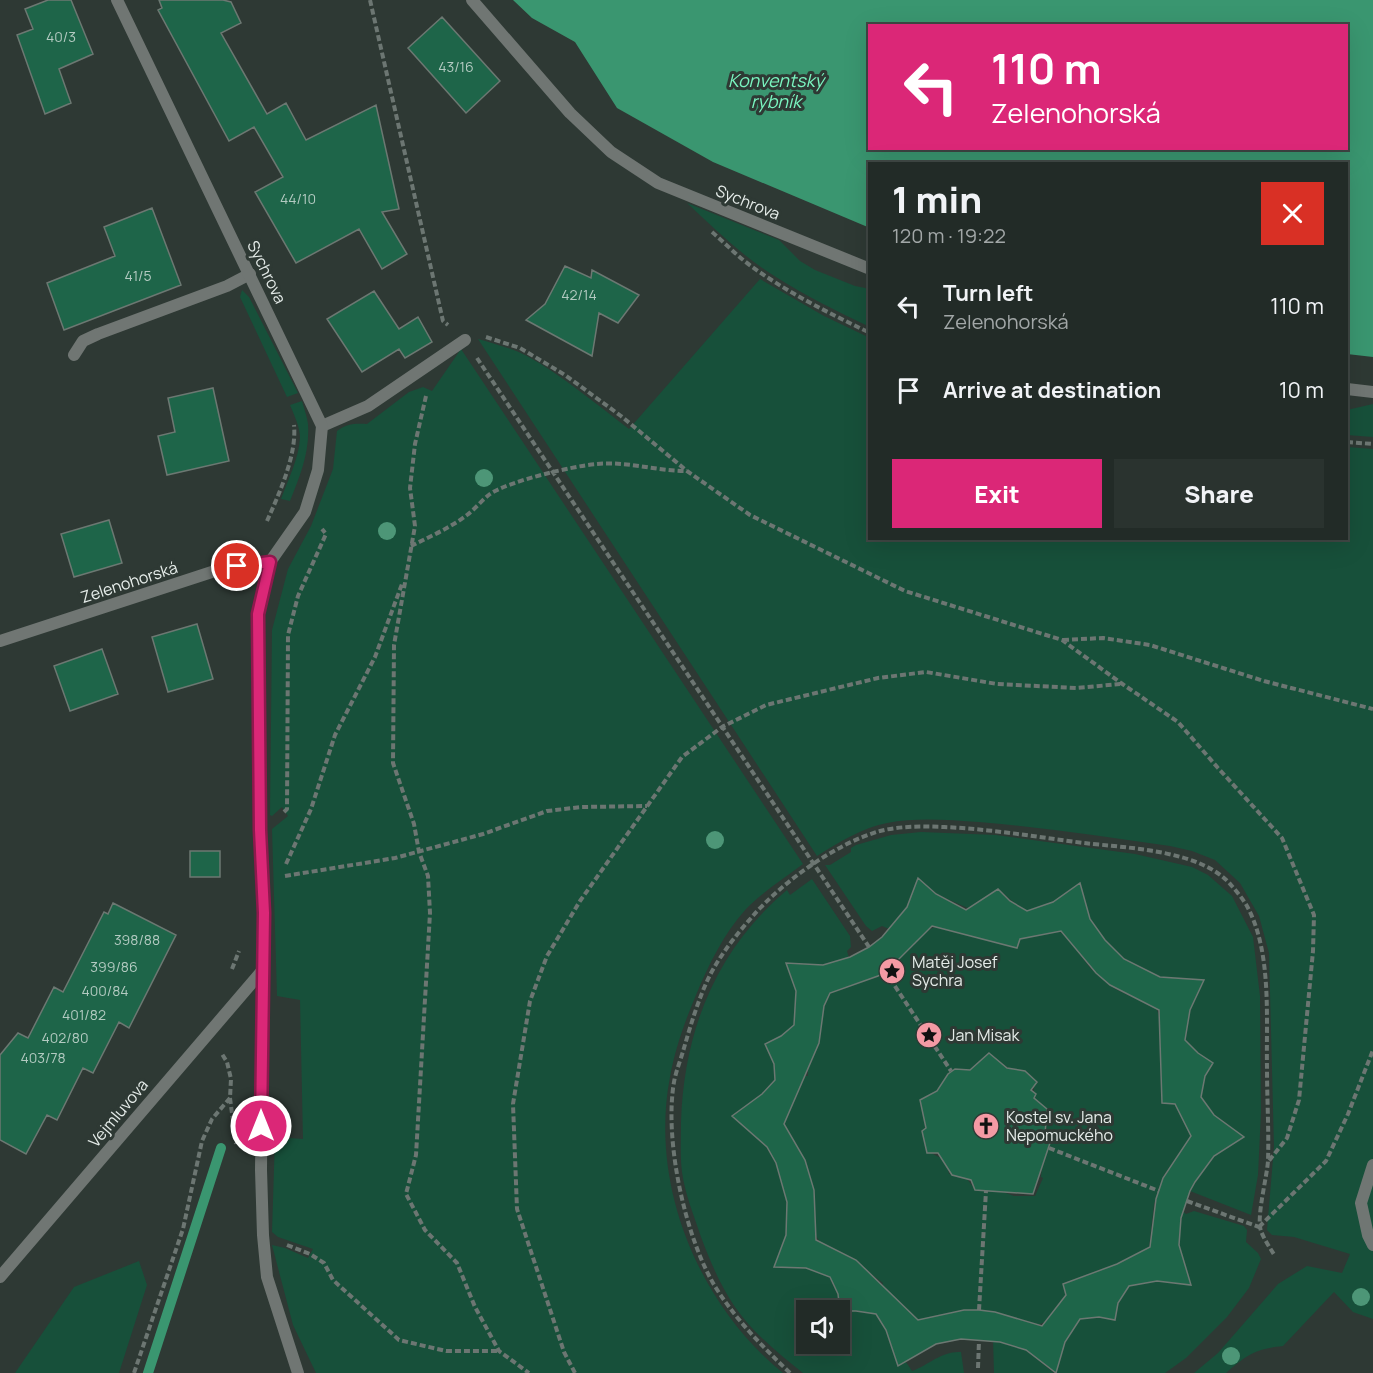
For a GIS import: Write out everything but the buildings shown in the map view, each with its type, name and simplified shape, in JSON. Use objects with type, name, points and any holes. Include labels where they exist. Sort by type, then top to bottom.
[{"type":"street","name":"Sychrova","points":[[117,0],[321,426],[318,470],[304,512],[270,562]]},
{"type":"street","name":"Sychrova","points":[[472,0],[570,113],[621,159],[658,183],[868,268]]},
{"type":"street","points":[[74,356],[83,341],[98,334],[227,286],[250,274]]},
{"type":"street","points":[[321,426],[368,406],[465,340]]},
{"type":"street","points":[[1348,389],[1373,392]]},
{"type":"street","points":[[270,562],[258,614],[260,830],[264,913],[261,1170],[263,1235],[267,1277],[298,1373]]},
{"type":"street","name":"Zelenohorská","points":[[0,641],[221,569],[270,562]]},
{"type":"street","name":"Vejmluvova","points":[[0,1277],[262,971]]},
{"type":"street","points":[[1373,1165],[1361,1203],[1368,1235],[1373,1245]]},
{"type":"path","points":[[370,0],[443,321]]},
{"type":"path","points":[[708,228],[750,265],[777,284],[824,311],[868,332]]},
{"type":"path","points":[[869,947],[465,340],[478,335],[520,348],[565,375],[621,416],[687,471],[750,515],[905,591],[1062,640],[1178,722],[1282,838],[1314,915],[1314,951],[1299,1100],[1287,1138],[1268,1162]]},
{"type":"path","points":[[427,392],[415,444],[410,488],[415,526],[394,645],[393,763],[414,824],[419,852],[428,876],[430,913],[416,1155],[406,1194],[425,1230],[458,1263],[475,1307],[499,1351],[529,1373]]},
{"type":"path","points":[[276,500],[295,439],[291,417]]},
{"type":"path","points":[[1348,442],[1373,444]]},
{"type":"path","points":[[411,546],[466,516],[490,494],[508,485],[595,464],[615,463],[687,471]]},
{"type":"path","points":[[260,830],[287,809],[288,635],[298,596],[326,534],[318,523],[304,512]]},
{"type":"path","points":[[406,574],[375,657],[335,735],[311,809],[280,877],[374,863],[419,852],[483,834],[547,811],[582,807],[648,806]]},
{"type":"path","points":[[1062,640],[1103,638],[1150,645],[1264,681],[1373,709]]},
{"type":"path","points":[[575,1373],[564,1352],[517,1209],[513,1104],[530,1001],[547,956],[580,901],[682,757],[722,728],[766,705],[878,678],[926,672],[997,684],[1077,688],[1121,683]]},
{"type":"path","points":[[790,1373],[752,1336],[734,1314],[714,1284],[700,1254],[678,1183],[672,1127],[674,1082],[710,975],[734,938],[761,907],[814,864],[856,840],[880,831],[910,827],[983,829],[1139,849],[1192,860],[1215,871],[1228,882],[1248,907],[1263,952],[1268,1162],[1259,1227],[1275,1256]]},
{"type":"path","points":[[229,975],[240,949]]},
{"type":"path","points":[[885,971],[951,1071]]},
{"type":"path","points":[[134,1373],[183,1229],[202,1142],[212,1119],[230,1098],[231,1079],[227,1062],[207,1035]]},
{"type":"path","points":[[1259,1227],[1326,1161],[1348,1114],[1373,1050]]},
{"type":"path","points":[[1049,1148],[1159,1191]]},
{"type":"path","points":[[979,1310],[986,1191]]},
{"type":"path","points":[[1187,1201],[1259,1227]]},
{"type":"path","points":[[263,1235],[310,1254],[324,1263],[333,1280],[399,1340],[446,1351],[499,1351]]},
{"type":"path","points":[[978,1368],[979,1340]]},
{"type":"shaded area","points":[[687,203],[779,240],[800,261],[815,270],[855,286],[868,289],[868,326],[787,284],[752,261]]},
{"type":"shaded area","points":[[760,279],[824,316],[868,337],[868,540],[1348,540],[1348,447],[1373,449],[1373,1319],[1353,1312],[1334,1292],[1283,1346],[1252,1354],[1226,1373],[1194,1373],[1218,1353],[1278,1284],[1307,1266],[1342,1273],[1350,1254],[1294,1237],[1272,1235],[1267,1230],[1274,1147],[1269,953],[1259,916],[1240,883],[1215,860],[1170,846],[1051,829],[956,820],[910,820],[878,825],[851,836],[817,856],[478,339],[527,356],[553,372],[629,429]]},
{"type":"shaded area","points":[[242,290],[249,297],[298,393],[287,397],[240,297]]},
{"type":"shaded area","points":[[461,349],[803,864],[746,909],[717,950],[684,1025],[670,1077],[665,1118],[667,1159],[674,1200],[687,1240],[705,1278],[727,1313],[753,1345],[783,1373],[316,1373],[293,1325],[272,1245],[308,1258],[313,1249],[278,1237],[272,1232],[275,1137],[303,1139],[300,1000],[277,996],[272,829],[288,816],[282,807],[272,816],[270,815],[272,630],[288,569],[311,526],[333,469],[337,431],[351,424],[367,424],[409,392],[423,387],[432,391]]},
{"type":"shaded area","points":[[302,401],[308,424],[306,454],[290,501],[281,499],[295,461],[300,438],[298,425],[290,405]]},
{"type":"shaded area","points":[[1373,404],[1373,437],[1348,435],[1348,410]]},
{"type":"shaded area","points":[[921,832],[996,835],[1135,854],[1192,867],[1208,875],[1232,896],[1253,937],[1260,996],[1261,1112],[1258,1175],[1251,1215],[1190,1191],[1214,1156],[1243,1137],[1214,1115],[1199,1094],[1202,1092],[1205,1076],[1212,1063],[1185,1043],[1190,1010],[1204,980],[1156,977],[1124,959],[1053,902],[1025,912],[998,889],[970,909],[936,894],[918,878],[907,907],[889,929],[882,926],[872,931],[866,926],[825,865],[830,865],[851,852],[851,848],[856,845],[891,835]]},
{"type":"shaded area","points":[[812,879],[850,936],[851,947],[847,951],[849,958],[823,965],[786,963],[796,991],[794,1027],[765,1044],[777,1077],[762,1094],[732,1116],[767,1147],[780,1171],[778,1172],[785,1195],[787,1195],[786,1235],[774,1267],[806,1268],[832,1278],[831,1281],[838,1294],[839,1300],[796,1300],[796,1354],[850,1354],[850,1311],[874,1311],[886,1330],[898,1366],[906,1362],[912,1371],[941,1356],[961,1352],[964,1373],[803,1373],[766,1342],[742,1316],[720,1282],[701,1237],[687,1197],[681,1166],[681,1122],[689,1055],[708,994],[723,966],[762,913],[787,890],[790,895]]},
{"type":"shaded area","points":[[935,927],[962,934],[1031,937],[1057,931],[1064,934],[1091,969],[1115,989],[1156,1008],[1158,1013],[1164,1060],[1190,1132],[1190,1139],[1164,1175],[1154,1204],[1149,1248],[1144,1254],[1103,1271],[1100,1269],[1062,1300],[1045,1322],[1037,1325],[995,1312],[979,1310],[965,1310],[919,1320],[912,1318],[882,1286],[883,1283],[843,1253],[820,1242],[816,1236],[814,1190],[805,1161],[783,1122],[804,1076],[808,1076],[808,1068],[818,1046],[816,1045],[825,1004],[830,994],[843,987],[872,979],[897,963],[928,930]],"holes":[[[990,1054],[1010,1068],[1025,1071],[1033,1081],[1036,1094],[1033,1101],[1041,1104],[1047,1110],[1045,1124],[1050,1144],[1042,1160],[1041,1177],[1043,1178],[1035,1196],[1014,1196],[995,1189],[981,1191],[974,1188],[967,1179],[969,1172],[949,1174],[946,1159],[934,1155],[927,1145],[924,1129],[931,1124],[920,1101],[943,1090],[949,1073],[955,1069],[972,1071]]]},
{"type":"shaded area","points":[[1182,1211],[1186,1214],[1194,1211],[1244,1226],[1247,1230],[1246,1242],[1261,1259],[1249,1288],[1227,1317],[1186,1358],[1165,1373],[1056,1373],[1065,1342],[1081,1317],[1115,1320],[1118,1303],[1127,1290],[1126,1287],[1157,1281],[1190,1285],[1179,1245]]},
{"type":"shaded area","points":[[139,1261],[147,1285],[119,1373],[15,1373],[74,1287]]},
{"type":"shaded area","points":[[993,1339],[1026,1350],[1054,1373],[994,1373]]},
{"type":"water","name":"Konventský rybník","points":[[513,0],[1373,0],[1373,357],[1348,354],[1348,162],[868,162],[868,227],[713,162],[617,108],[575,42],[532,18]]},
{"type":"waterway","points":[[148,1373],[221,1148]]},
{"type":"place","name":"Matěj Josef Sychra","points":[[892,971]]},
{"type":"place","name":"Jan Misak","points":[[929,1035]]},
{"type":"place","name":"Kostel sv. Jana Nepomuckého","points":[[986,1126]]},
{"type":"route","points":[[237,566],[270,562],[258,614],[260,830],[264,913],[261,1126]]}]
